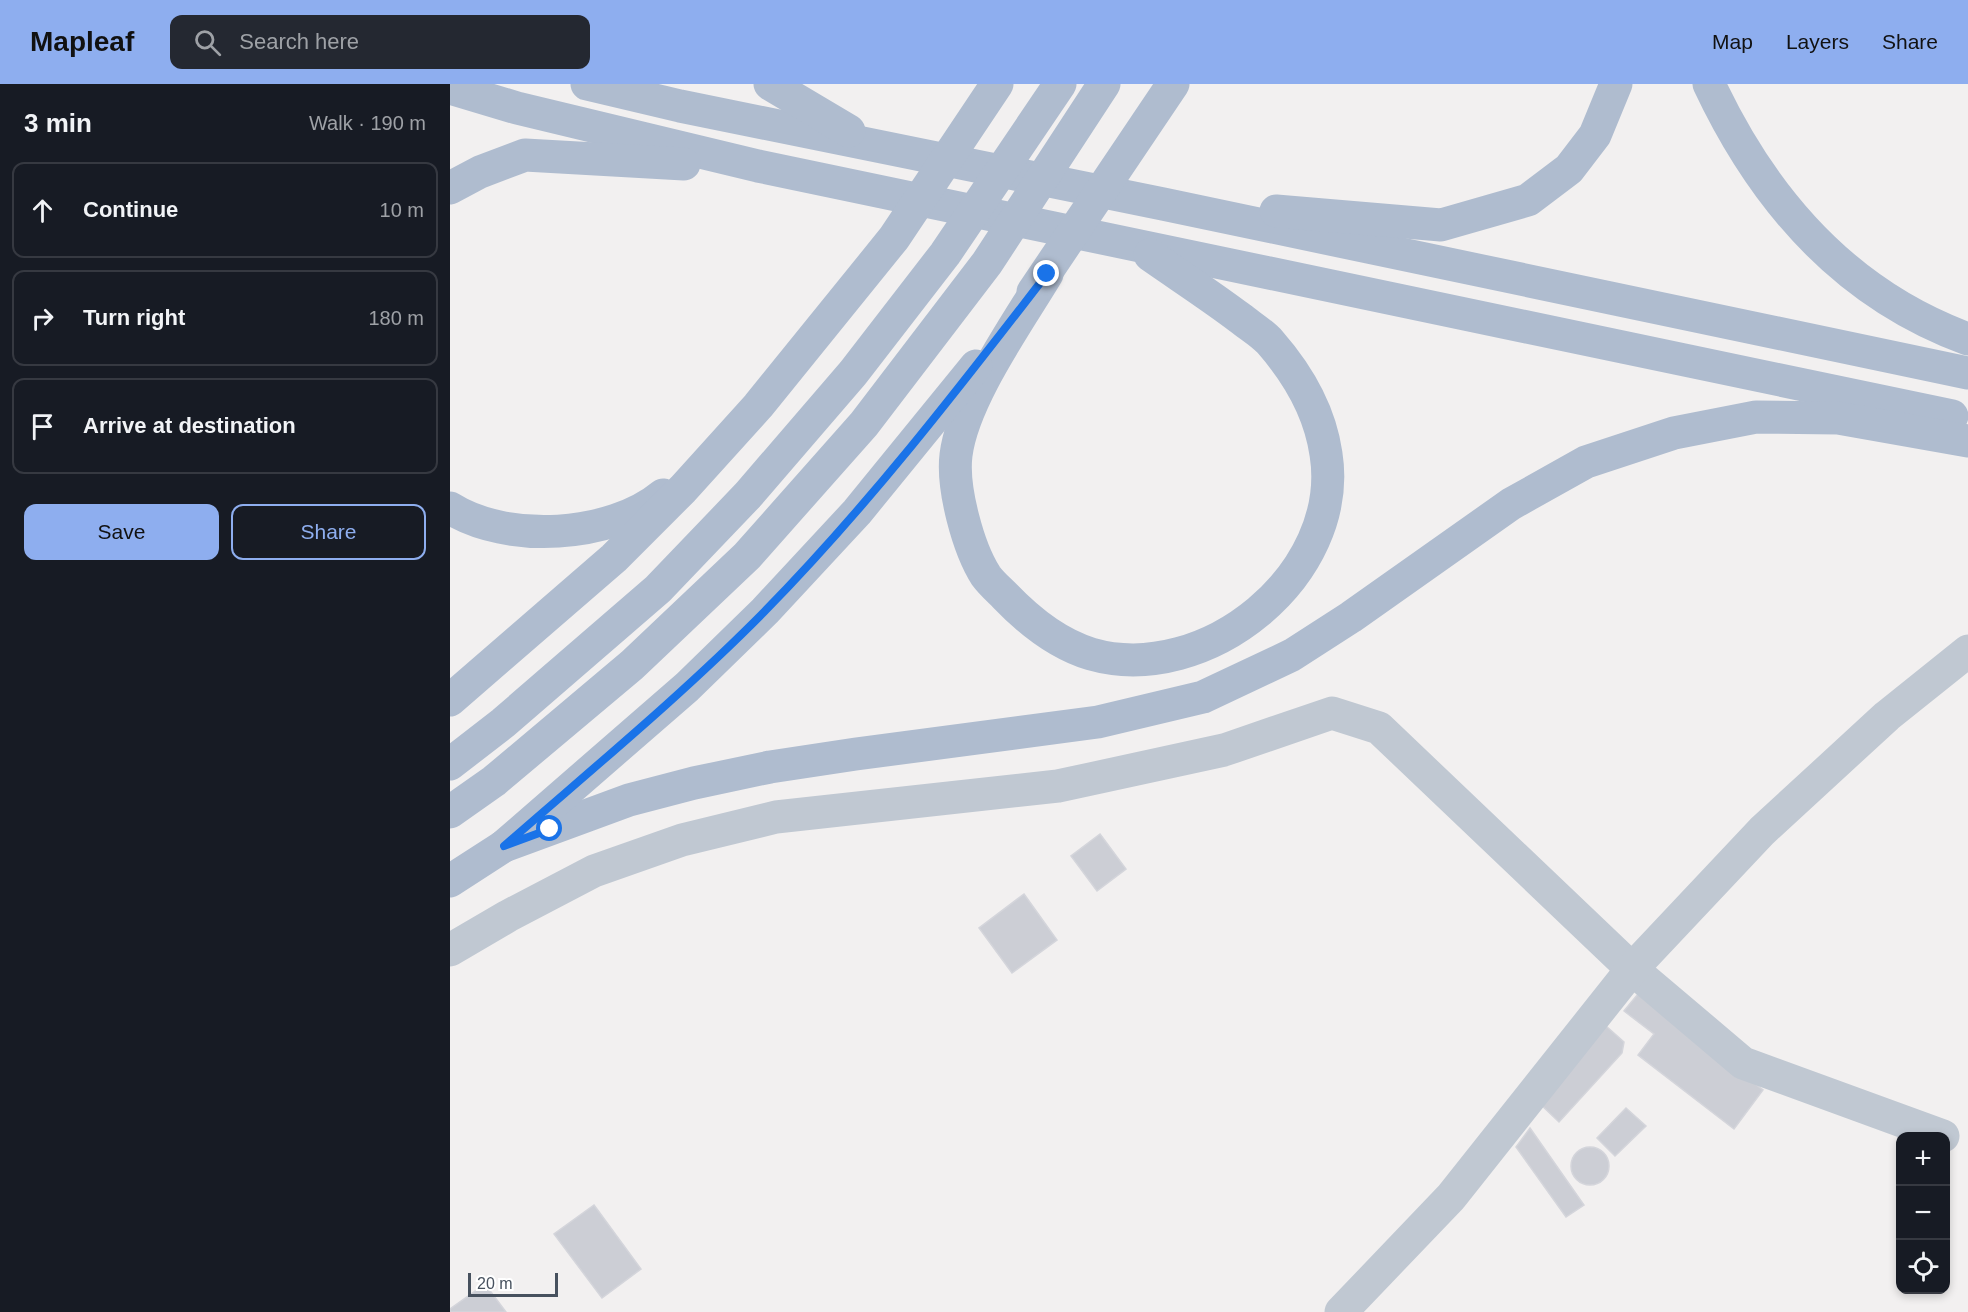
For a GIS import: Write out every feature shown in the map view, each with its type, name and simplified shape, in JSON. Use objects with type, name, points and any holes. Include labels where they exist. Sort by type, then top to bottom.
[{"type":"main road","points":[[587,84],[1968,374]]},
{"type":"main road","points":[[770,84],[871,145]]},
{"type":"main road","points":[[450,765],[503,723],[658,590],[748,495],[853,373],[945,254],[1060,84]]},
{"type":"main road","points":[[450,812],[494,781],[632,665],[747,556],[864,424],[987,263],[1104,84]]},
{"type":"main road","points":[[1136,246],[1220,303],[1269,340],[1292,370],[1315,408],[1327,455],[1326,491],[1319,527],[1287,583],[1259,612],[1233,630],[1201,646],[1164,656],[1132,659],[1091,654],[1056,637],[1024,616],[986,576],[955,491],[956,454],[963,426],[981,386],[1047,274],[1173,84]]},
{"type":"main road","points":[[1163,204],[1442,225],[1528,200],[1569,169],[1595,135],[1616,84]]},
{"type":"main road","points":[[1708,84],[1731,131],[1774,197],[1824,251],[1885,299],[1968,339]]},
{"type":"main road","points":[[450,88],[517,108],[758,166],[1968,419]]},
{"type":"main road","points":[[450,700],[614,558],[718,451],[758,406],[894,237],[990,93]]},
{"type":"main road","points":[[450,188],[480,172],[525,155],[758,166]]},
{"type":"main road","points":[[450,881],[504,846],[687,687],[765,611],[857,512],[954,394],[1047,274]]},
{"type":"main road","points":[[504,846],[629,800],[694,783],[770,767],[856,754],[1098,722],[1203,697],[1292,655],[1351,617],[1521,498],[1586,462],[1674,433],[1756,417],[1838,418],[1968,441]]},
{"type":"main road","points":[[450,508],[459,514],[513,530],[565,531],[611,522],[655,502],[718,451]]},
{"type":"street","points":[[1341,1312],[1451,1197],[1632,969],[1762,831],[1887,716],[1968,651]]},
{"type":"street","points":[[450,950],[508,916],[594,871],[681,840],[776,817],[1058,786],[1224,750],[1332,713],[1379,728],[1632,969],[1743,1063],[1930,1132]]},
{"type":"street","points":[[1950,1139],[1968,1146]]},
{"type":"building","points":[[1100,834],[1126,869],[1097,891],[1071,856]]},
{"type":"building","points":[[1024,894],[1057,940],[1012,973],[979,928]]},
{"type":"building","points":[[1638,994],[1763,1090],[1734,1129],[1638,1055],[1654,1034],[1624,1011]]},
{"type":"building","points":[[1606,1026],[1624,1042],[1622,1053],[1559,1122],[1537,1101]]},
{"type":"building","points":[[1626,1108],[1646,1126],[1615,1156],[1597,1138]]},
{"type":"building","points":[[1530,1128],[1584,1205],[1566,1217],[1516,1147]]},
{"type":"building","points":[[1590,1147],[1604,1152],[1609,1166],[1604,1180],[1590,1185],[1576,1180],[1571,1166],[1576,1152]]},
{"type":"building","points":[[594,1205],[641,1269],[602,1298],[554,1234]]},
{"type":"building","points":[[485,1284],[506,1312],[450,1312],[450,1309]]},
{"type":"route","points":[[550,829],[504,846],[687,687],[765,611],[857,512],[954,394],[1047,274]]}]
